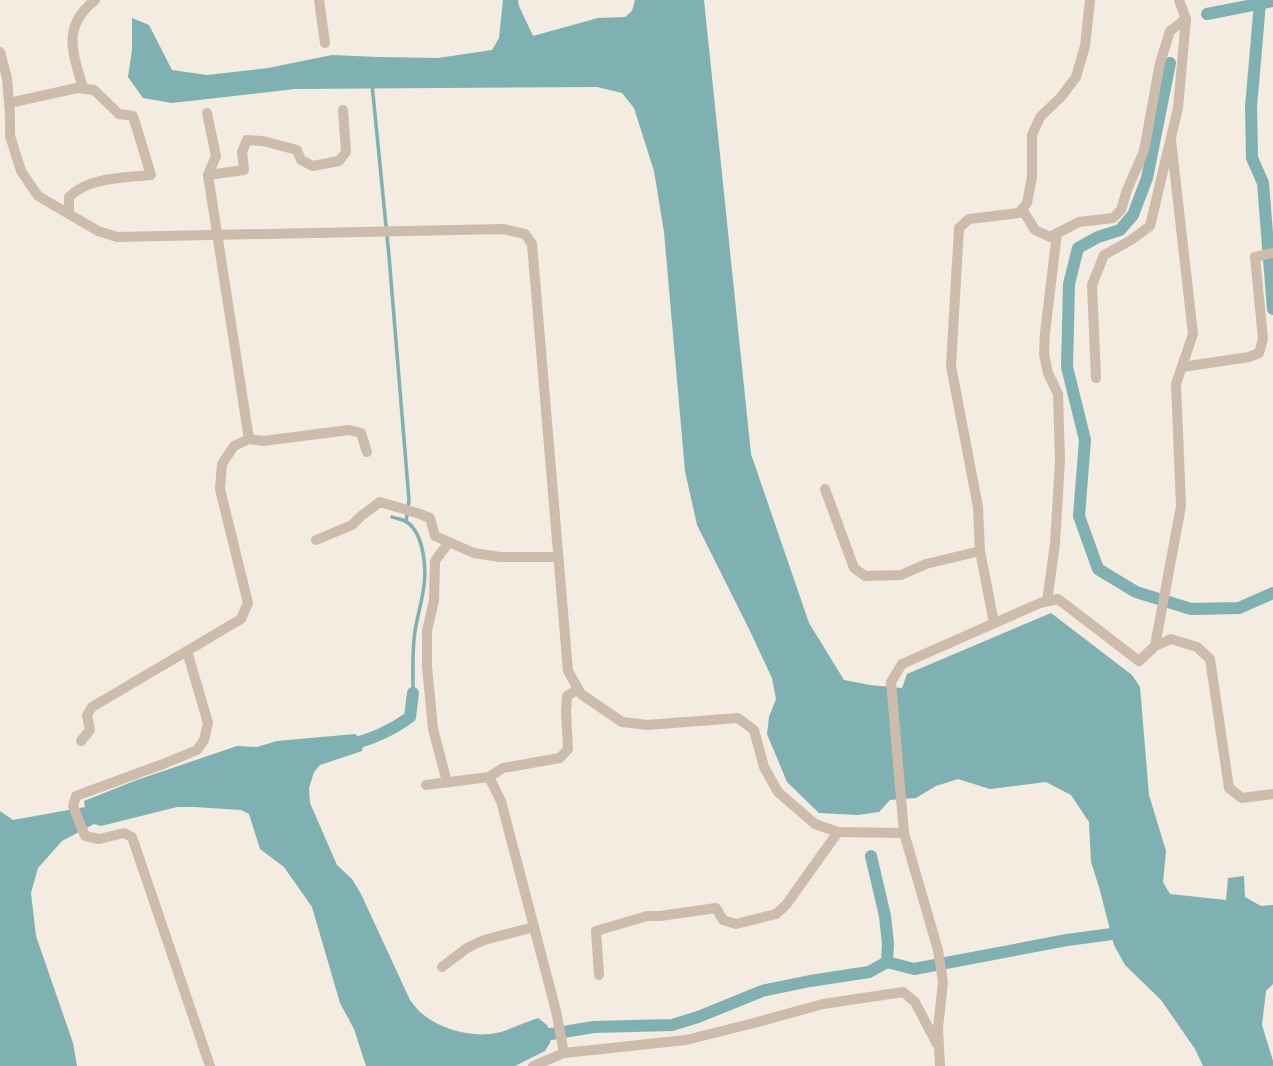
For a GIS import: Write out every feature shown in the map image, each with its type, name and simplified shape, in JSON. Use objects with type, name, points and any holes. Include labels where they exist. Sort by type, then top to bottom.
[{"type":"street","points":[[83,88],[72,51],[73,29],[86,7],[95,0]]},
{"type":"street","points":[[319,0],[325,43]]},
{"type":"street","points":[[994,623],[980,551],[978,507],[951,366],[959,228],[969,219],[1019,213],[1027,203],[1032,176],[1032,135],[1040,118],[1061,97],[1076,77],[1085,46],[1090,0]]},
{"type":"street","points":[[1096,378],[1092,286],[1104,255],[1131,240],[1150,226],[1178,108],[1186,19],[1179,0]]},
{"type":"street","points":[[1022,209],[1035,230],[1050,237],[1079,222],[1113,218],[1121,210],[1127,190],[1144,151],[1160,63],[1170,31],[1186,19]]},
{"type":"street","points":[[0,52],[7,78],[10,136],[21,171],[38,196],[98,231],[117,237],[504,229],[525,234],[532,244],[568,671],[581,694],[622,722],[647,725],[738,718],[754,730],[764,767],[778,792],[815,824],[838,832],[904,833]]},
{"type":"street","points":[[9,103],[83,88],[94,90],[119,114],[133,116],[151,175],[106,179],[77,189],[68,197],[69,214]]},
{"type":"street","points":[[208,175],[244,170],[242,152],[247,140],[263,141],[297,150],[302,160],[313,166],[339,161],[346,152],[342,110]]},
{"type":"street","points":[[207,113],[216,156],[208,175],[249,439]]},
{"type":"street","points":[[1155,646],[1182,506],[1176,384],[1193,334],[1171,140]]},
{"type":"street","points":[[1047,602],[1055,544],[1060,460],[1058,394],[1048,372],[1044,354],[1045,333],[1057,233]]},
{"type":"street","points":[[1182,366],[1249,357],[1259,353],[1263,339],[1255,257],[1273,253]]},
{"type":"street","points":[[81,741],[90,730],[87,715],[92,707],[241,619],[248,603],[220,489],[222,464],[234,446],[249,439],[263,441],[349,430],[361,433],[367,452]]},
{"type":"street","points":[[825,489],[854,568],[865,576],[901,575],[926,564],[980,551]]},
{"type":"street","points":[[316,540],[352,525],[361,516],[380,502],[430,518],[435,536],[474,553],[500,557],[558,557]]},
{"type":"street","points":[[448,782],[434,729],[427,666],[427,632],[434,600],[435,561],[449,542]]},
{"type":"street","points":[[940,1066],[938,1028],[943,982],[938,950],[904,833],[891,682],[902,664],[1040,603],[1058,599],[1140,661],[1155,646],[1171,639],[1197,647],[1210,658],[1229,788],[1242,798],[1273,794]]},
{"type":"street","points":[[187,651],[208,723],[204,740],[197,750],[76,796],[73,806],[85,836],[99,839],[124,833],[132,837],[210,1066]]},
{"type":"street","points":[[426,785],[489,776],[503,768],[560,758],[568,749],[566,712],[567,696],[578,689]]},
{"type":"street","points":[[489,776],[502,801],[556,1011],[564,1053]]},
{"type":"street","points":[[599,975],[596,931],[647,916],[660,916],[716,908],[723,920],[736,924],[776,914],[786,905],[838,832]]},
{"type":"street","points":[[442,967],[467,948],[484,940],[534,927]]},
{"type":"street","points":[[533,1066],[564,1053],[686,1040],[823,1004],[904,992],[915,1002],[939,1048]]},
{"type":"water","points":[[503,0],[518,0],[519,6],[533,36],[598,18],[625,17],[632,11],[635,0],[704,0],[751,454],[809,623],[844,680],[870,685],[902,688],[907,674],[1051,613],[1132,675],[1140,687],[1149,795],[1166,851],[1163,882],[1170,894],[1226,900],[1228,878],[1244,876],[1245,897],[1261,906],[1273,905],[1273,984],[1266,991],[1262,1025],[1273,1061],[1273,1066],[1203,1066],[1195,1049],[1161,1000],[1125,965],[1114,945],[1091,862],[1089,822],[1071,795],[1046,782],[990,789],[958,779],[936,786],[916,798],[890,800],[879,812],[858,815],[819,813],[787,782],[767,734],[769,717],[776,699],[772,678],[697,525],[685,471],[664,232],[654,171],[634,108],[622,93],[597,87],[295,89],[172,103],[143,98],[128,77],[132,50],[132,18],[149,25],[172,70],[207,75],[268,68],[332,55],[438,58],[492,50],[499,38]]},
{"type":"water","points":[[355,734],[364,741],[362,751],[320,765],[314,772],[309,788],[310,803],[337,865],[352,879],[361,894],[410,1000],[420,1012],[437,1024],[469,1033],[491,1034],[501,1032],[538,1018],[547,1025],[551,1033],[550,1043],[545,1051],[515,1066],[366,1066],[354,1029],[340,1003],[312,907],[284,867],[260,849],[249,814],[241,810],[177,807],[101,826],[94,824],[62,841],[38,868],[31,893],[36,936],[73,1043],[77,1066],[0,1066],[0,811],[13,820],[85,807],[84,801],[137,780],[237,746],[257,747],[277,741]]},
{"type":"waterway","points":[[1207,14],[1273,1]]},
{"type":"waterway","points":[[1260,3],[1251,107],[1252,158],[1263,183],[1273,309]]},
{"type":"waterway","points":[[1170,63],[1147,178],[1133,215],[1120,230],[1098,237],[1078,248],[1069,284],[1067,367],[1085,440],[1079,516],[1098,569],[1136,592],[1191,609],[1239,608],[1273,593]]},
{"type":"waterway","points":[[372,84],[389,256],[409,500],[406,522]]},
{"type":"waterway","points":[[392,517],[407,522],[413,528],[418,536],[423,554],[425,574],[414,639],[413,693]]},
{"type":"waterway","points":[[348,745],[380,734],[395,727],[410,717],[413,693]]},
{"type":"waterway","points":[[537,1038],[545,1035],[594,1027],[672,1025],[698,1017],[762,991],[810,981],[869,972],[887,962],[888,944],[885,916],[871,856]]},
{"type":"waterway","points":[[887,962],[914,969],[1067,940],[1127,932]]}]
